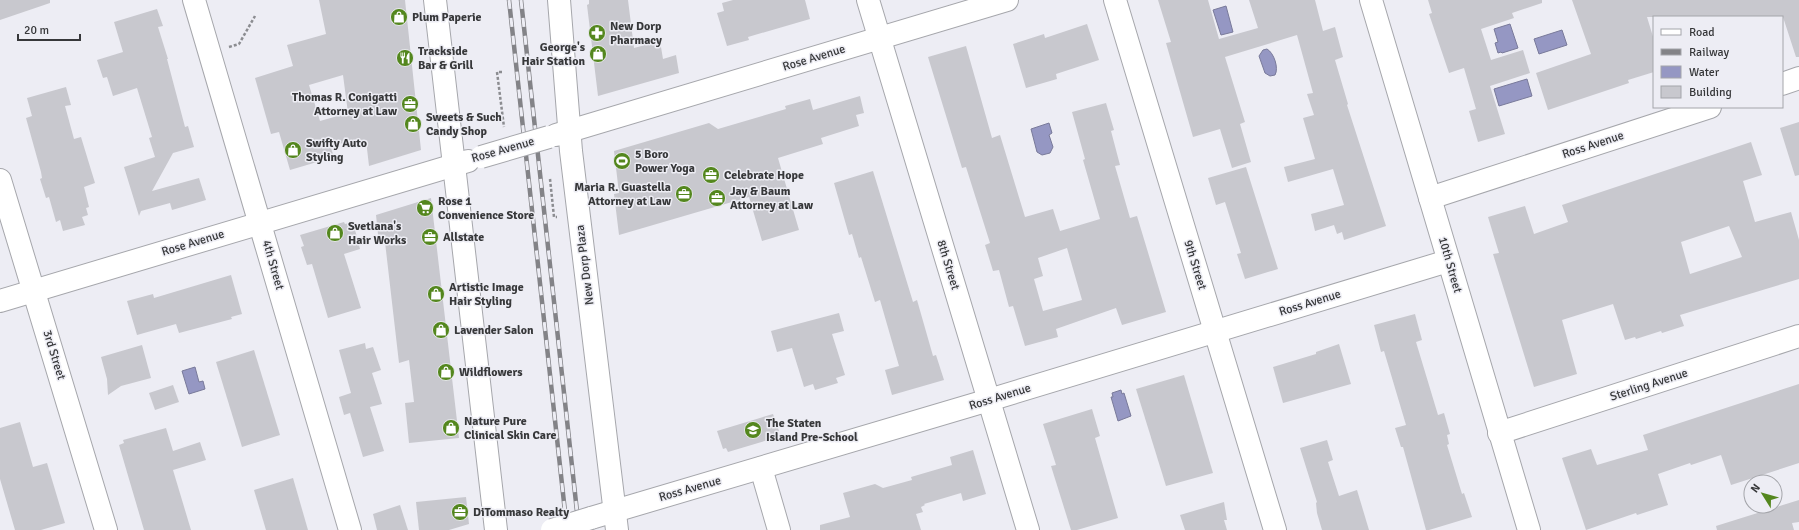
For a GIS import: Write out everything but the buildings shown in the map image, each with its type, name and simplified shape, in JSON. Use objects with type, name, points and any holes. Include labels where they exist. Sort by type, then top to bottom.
[{"type":"street","name":"4th Street","points":[[194,0],[350,530]]},
{"type":"street","points":[[435,0],[496,530]]},
{"type":"street","name":"New Dorp Plaza","points":[[559,0],[559,134],[616,521]]},
{"type":"street","name":"8th Street","points":[[868,0],[1028,530]]},
{"type":"street","name":"Rose Avenue","points":[[0,301],[1007,0]]},
{"type":"street","name":"9th Street","points":[[1115,0],[1275,530]]},
{"type":"street","name":"10th Street","points":[[1371,0],[1529,530]]},
{"type":"street","points":[[1783,84],[1799,78]]},
{"type":"street","name":"Ross Avenue","points":[[1430,198],[1707,108]]},
{"type":"street","name":"3rd Street","points":[[0,180],[106,530]]},
{"type":"street","name":"Ross Avenue","points":[[552,530],[591,518],[616,521],[761,468],[1448,261]]},
{"type":"street","name":"Sterling Avenue","points":[[1500,434],[1799,336]]},
{"type":"street","points":[[761,468],[779,530]]},
{"type":"path","points":[[229,47],[239,44],[255,16]]},
{"type":"path","points":[[502,72],[497,72],[504,127]]},
{"type":"path","points":[[550,179],[554,218]]},
{"type":"water","points":[[1226,6],[1233,32],[1221,35],[1213,10]]},
{"type":"water","points":[[1510,24],[1518,48],[1498,53],[1495,43],[1498,42],[1494,29]]},
{"type":"water","points":[[1562,30],[1567,45],[1539,54],[1534,39]]},
{"type":"water","points":[[1267,49],[1272,54],[1275,61],[1275,75],[1270,76],[1265,73],[1259,56],[1263,50]]},
{"type":"water","points":[[1527,79],[1532,96],[1499,106],[1494,89]]},
{"type":"water","points":[[1049,123],[1052,133],[1049,135],[1053,147],[1050,153],[1042,155],[1037,152],[1031,129]]},
{"type":"water","points":[[195,367],[199,382],[203,381],[205,389],[189,394],[182,371]]},
{"type":"water","points":[[1121,390],[1122,394],[1124,393],[1131,416],[1118,421],[1111,397],[1113,397],[1112,393]]},
{"type":"railway","points":[[509,0],[567,530]]},
{"type":"railway","points":[[521,0],[579,530]]},
{"type":"place","name":"Plum Paperie","points":[[399,17]]},
{"type":"place","name":"New Dorp Pharmacy","points":[[597,33]]},
{"type":"place","name":"George's Hair Station","points":[[598,54]]},
{"type":"place","name":"Trackside Bar & Grill","points":[[405,58]]},
{"type":"place","name":"Thomas R. Conigatti Attorney at Law","points":[[410,104]]},
{"type":"place","name":"Sweets & Such Candy Shop","points":[[413,124]]},
{"type":"place","name":"Swifty Auto Styling","points":[[293,150]]},
{"type":"place","name":"5 Boro Power Yoga","points":[[622,161]]},
{"type":"place","name":"Celebrate Hope","points":[[711,175]]},
{"type":"place","name":"Maria R. Guastella Attorney at Law","points":[[684,194]]},
{"type":"place","name":"Jay & Baum Attorney at Law","points":[[717,198]]},
{"type":"place","name":"Rose 1 Convenience Store","points":[[425,208]]},
{"type":"place","name":"Svetlana's Hair Works","points":[[335,233]]},
{"type":"place","name":"Allstate","points":[[430,237]]},
{"type":"place","name":"Artistic Image Hair Styling","points":[[436,294]]},
{"type":"place","name":"Lavender Salon","points":[[441,330]]},
{"type":"place","name":"Wildflowers","points":[[446,372]]},
{"type":"place","name":"Nature Pure Clinical Skin Care","points":[[451,428]]},
{"type":"place","name":"The Staten Island Pre-School","points":[[753,430]]},
{"type":"place","name":"DiTommaso Realty","points":[[460,512]]}]
